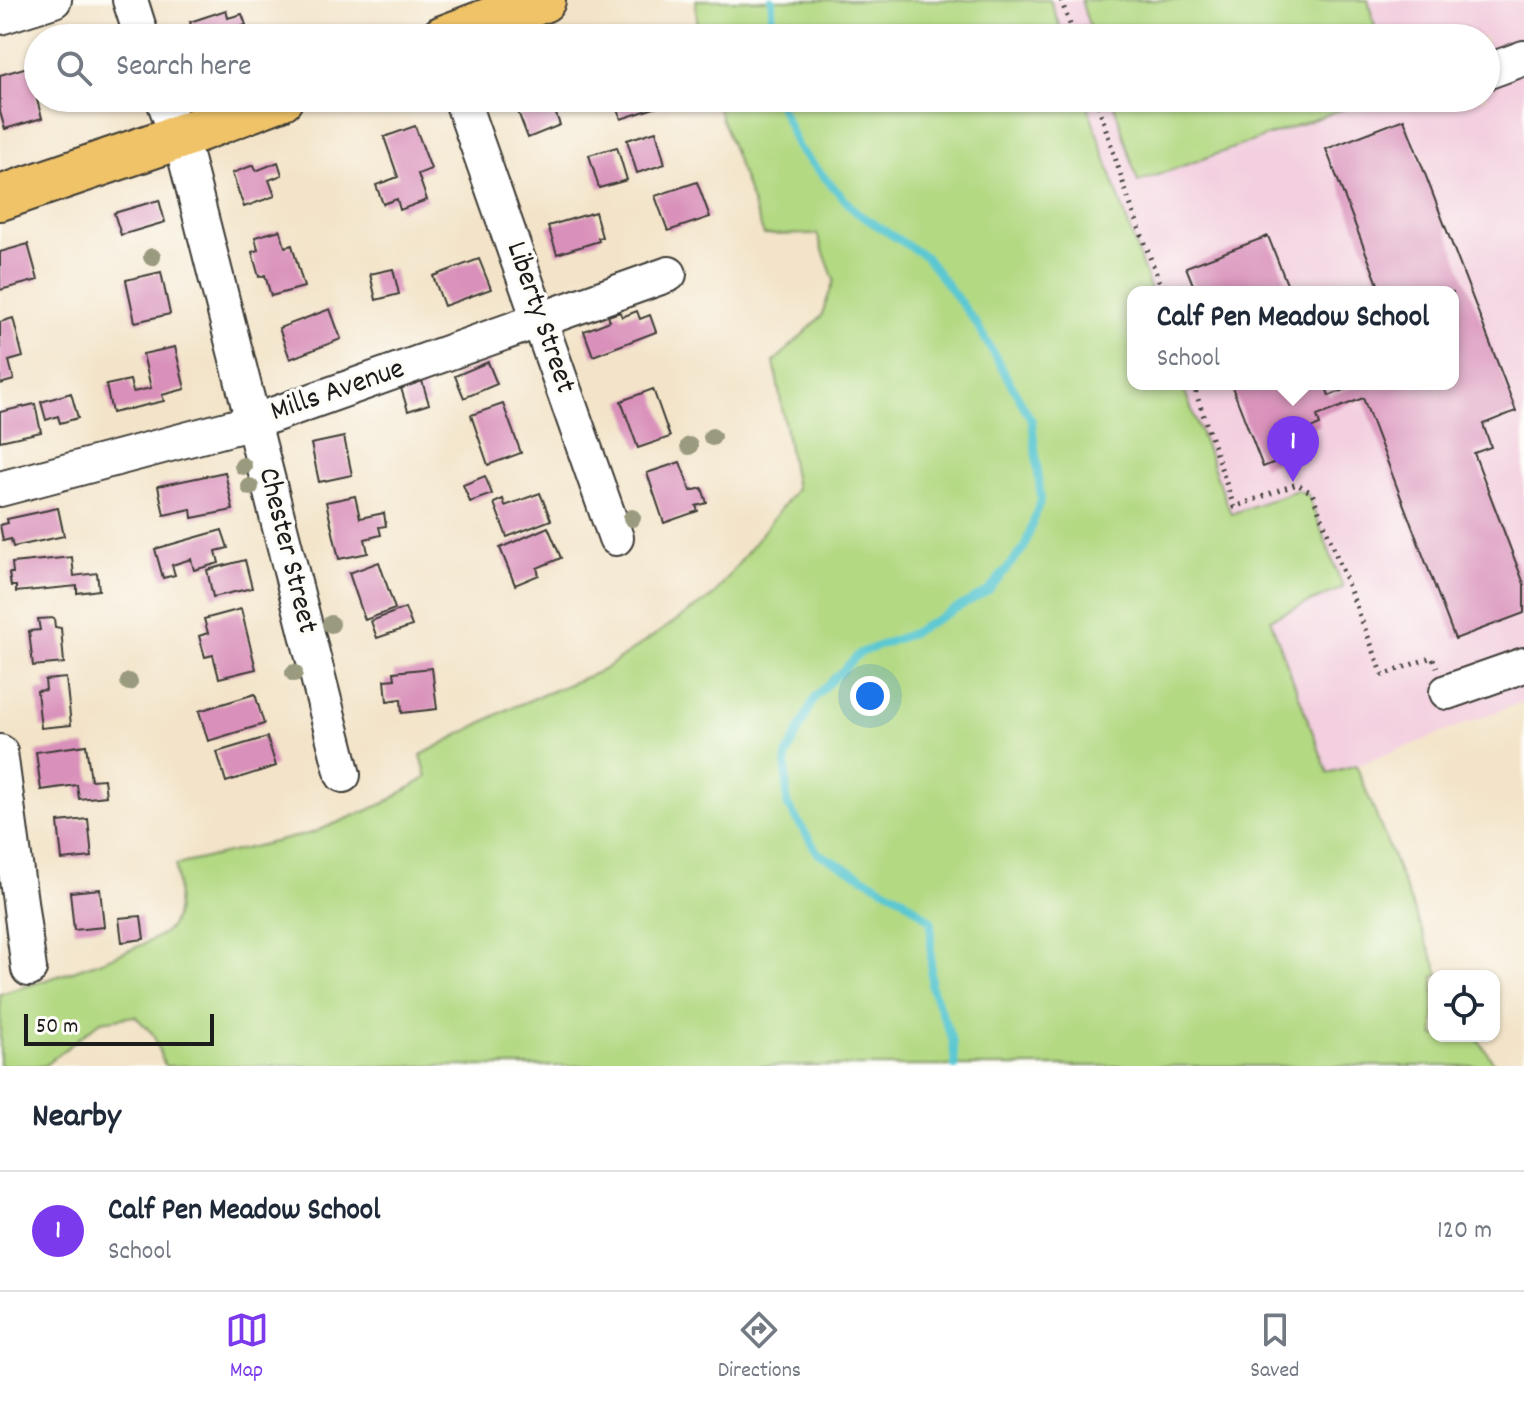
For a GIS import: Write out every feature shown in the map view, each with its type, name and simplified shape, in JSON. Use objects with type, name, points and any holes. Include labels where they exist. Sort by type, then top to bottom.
[{"type":"main road","points":[[480,24],[543,0]]},
{"type":"main road","points":[[0,198],[169,118],[203,112]]},
{"type":"street","points":[[0,17],[54,0]]},
{"type":"street","points":[[130,0],[138,24]]},
{"type":"street","points":[[1500,67],[1524,58]]},
{"type":"street","name":"Liberty Street","points":[[466,112],[616,538]]},
{"type":"street","name":"Chester Street","points":[[169,118],[186,159],[343,775]]},
{"type":"street","name":"Mills Avenue","points":[[0,489],[253,422],[669,274]]},
{"type":"street","points":[[1447,692],[1524,665]]},
{"type":"street","points":[[0,752],[29,969]]},
{"type":"path","points":[[1061,0],[1070,24]]},
{"type":"path","points":[[1100,112],[1161,286]]},
{"type":"path","points":[[1195,390],[1234,507],[1297,484],[1312,493],[1383,675],[1432,657],[1447,692]]},
{"type":"shaded area","points":[[744,0],[1524,0],[1524,701],[948,924],[952,641],[782,112],[1500,112],[1500,24],[752,24]]},
{"type":"green space","points":[[696,0],[1050,0],[1059,24],[697,24]]},
{"type":"green space","points":[[1081,0],[1368,0],[1374,24],[1089,24]]},
{"type":"green space","points":[[719,112],[1090,112],[1149,286],[1127,286],[1127,390],[1184,390],[1231,514],[1297,490],[1308,495],[1343,588],[1270,619],[1328,773],[1356,765],[1438,970],[1428,970],[1428,1042],[1480,1042],[1496,1066],[165,1066],[153,1034],[135,1016],[101,1021],[44,1066],[0,1066],[0,994],[92,964],[161,934],[171,926],[176,912],[176,865],[312,833],[383,804],[427,777],[421,755],[506,710],[603,670],[714,595],[796,489],[774,362],[821,317],[834,280],[817,234],[764,235]]},
{"type":"green space","points":[[1116,112],[1335,112],[1138,182]]},
{"type":"building","points":[[226,10],[228,18],[242,14],[246,24],[191,24]]},
{"type":"building","points":[[24,68],[24,112],[40,112],[42,118],[5,129],[0,112],[0,75]]},
{"type":"building","points":[[518,112],[555,112],[560,125],[528,138]]},
{"type":"building","points":[[619,112],[642,112],[621,119]]},
{"type":"building","points":[[1404,119],[1516,411],[1483,424],[1491,447],[1474,453],[1524,584],[1524,613],[1455,639],[1363,398],[1317,416],[1320,425],[1292,436],[1298,453],[1263,467],[1233,390],[1327,390],[1329,396],[1344,390],[1459,390],[1459,286],[1379,286],[1326,149]]},
{"type":"building","points":[[415,126],[431,169],[418,174],[427,200],[400,210],[397,199],[383,204],[376,185],[398,177],[384,137]]},
{"type":"building","points":[[656,131],[665,164],[637,173],[627,140]]},
{"type":"building","points":[[617,147],[627,180],[599,188],[589,155]]},
{"type":"building","points":[[278,162],[282,175],[269,180],[275,196],[244,207],[232,173],[254,165],[256,171]]},
{"type":"building","points":[[697,182],[710,217],[668,231],[655,196]]},
{"type":"building","points":[[159,200],[165,222],[121,235],[114,213]]},
{"type":"building","points":[[595,212],[602,237],[598,238],[599,241],[557,254],[548,226]]},
{"type":"building","points":[[280,230],[285,247],[292,245],[304,287],[271,296],[265,275],[259,277],[252,252],[258,250],[255,237]]},
{"type":"building","points":[[1268,236],[1288,286],[1194,286],[1186,267]]},
{"type":"building","points":[[28,244],[38,280],[0,290],[0,252]]},
{"type":"building","points":[[479,259],[491,289],[444,306],[433,276]]},
{"type":"building","points":[[393,269],[399,294],[376,300],[370,274]]},
{"type":"building","points":[[161,272],[170,314],[135,322],[126,280]]},
{"type":"building","points":[[330,309],[341,339],[290,359],[279,328]]},
{"type":"building","points":[[637,311],[640,319],[650,315],[656,332],[593,356],[584,331],[610,321],[608,316],[620,312],[622,317]]},
{"type":"building","points":[[13,318],[23,357],[9,361],[14,380],[0,384],[0,322]]},
{"type":"building","points":[[175,347],[185,389],[162,395],[164,401],[112,413],[106,385],[130,380],[133,392],[151,388],[143,354]]},
{"type":"building","points":[[488,362],[497,384],[464,398],[455,376]]},
{"type":"building","points":[[422,381],[429,404],[408,411],[401,388]]},
{"type":"building","points":[[653,389],[670,437],[638,448],[621,401]]},
{"type":"building","points":[[71,393],[78,418],[60,423],[58,416],[46,420],[41,402]]},
{"type":"building","points":[[35,404],[41,432],[0,441],[0,412]]},
{"type":"building","points":[[503,404],[521,453],[488,465],[471,415]]},
{"type":"building","points":[[344,437],[352,475],[319,482],[311,444]]},
{"type":"building","points":[[680,462],[691,491],[702,488],[707,503],[696,506],[698,511],[664,523],[647,473]]},
{"type":"building","points":[[225,472],[233,510],[192,518],[191,509],[164,515],[158,486]]},
{"type":"building","points":[[485,476],[492,494],[470,502],[463,485]]},
{"type":"building","points":[[540,493],[551,520],[507,537],[494,503],[503,499],[505,506]]},
{"type":"building","points":[[355,496],[360,518],[384,513],[386,526],[379,527],[381,535],[365,539],[368,553],[339,559],[326,502]]},
{"type":"building","points":[[58,508],[64,536],[13,547],[11,539],[3,541],[0,525],[8,523],[7,519]]},
{"type":"building","points":[[548,527],[561,558],[537,568],[539,575],[515,585],[500,548]]},
{"type":"building","points":[[222,530],[228,548],[216,551],[219,563],[194,570],[191,559],[172,565],[175,575],[163,578],[155,549]]},
{"type":"building","points":[[72,557],[74,576],[97,573],[99,590],[77,593],[77,586],[16,592],[16,586],[11,586],[9,573],[13,573],[12,563]]},
{"type":"building","points":[[245,560],[252,588],[213,597],[207,570]]},
{"type":"building","points":[[379,562],[395,609],[365,620],[349,573]]},
{"type":"building","points":[[405,608],[412,626],[377,638],[371,621]]},
{"type":"building","points":[[241,609],[256,669],[219,678],[213,655],[205,657],[199,636],[208,633],[204,619]]},
{"type":"building","points":[[54,618],[55,627],[61,628],[64,663],[33,666],[29,631],[40,630],[38,619]]},
{"type":"building","points":[[432,668],[437,709],[402,713],[401,699],[387,701],[385,680],[395,679],[394,672]]},
{"type":"building","points":[[66,678],[71,725],[41,728],[37,691],[46,690],[45,680]]},
{"type":"building","points":[[255,694],[264,724],[208,741],[199,711]]},
{"type":"building","points":[[267,737],[276,766],[226,782],[217,752]]},
{"type":"building","points":[[86,745],[91,780],[104,779],[106,796],[79,799],[77,785],[41,790],[36,752]]},
{"type":"building","points":[[88,819],[92,857],[62,860],[58,822]]},
{"type":"building","points":[[100,889],[104,927],[74,930],[70,892]]},
{"type":"building","points":[[141,916],[144,939],[122,942],[119,918]]},
{"type":"waterway","points":[[772,0],[772,24]]},
{"type":"waterway","points":[[783,112],[798,148],[857,213],[926,257],[976,323],[1032,421],[1041,499],[1024,548],[988,591],[910,634],[860,653],[815,697],[786,757],[787,804],[818,853],[902,898],[931,921],[931,986],[953,1042],[955,1066]]},
{"type":"place","name":"Calf Pen Meadow School","points":[[1293,482]]}]
